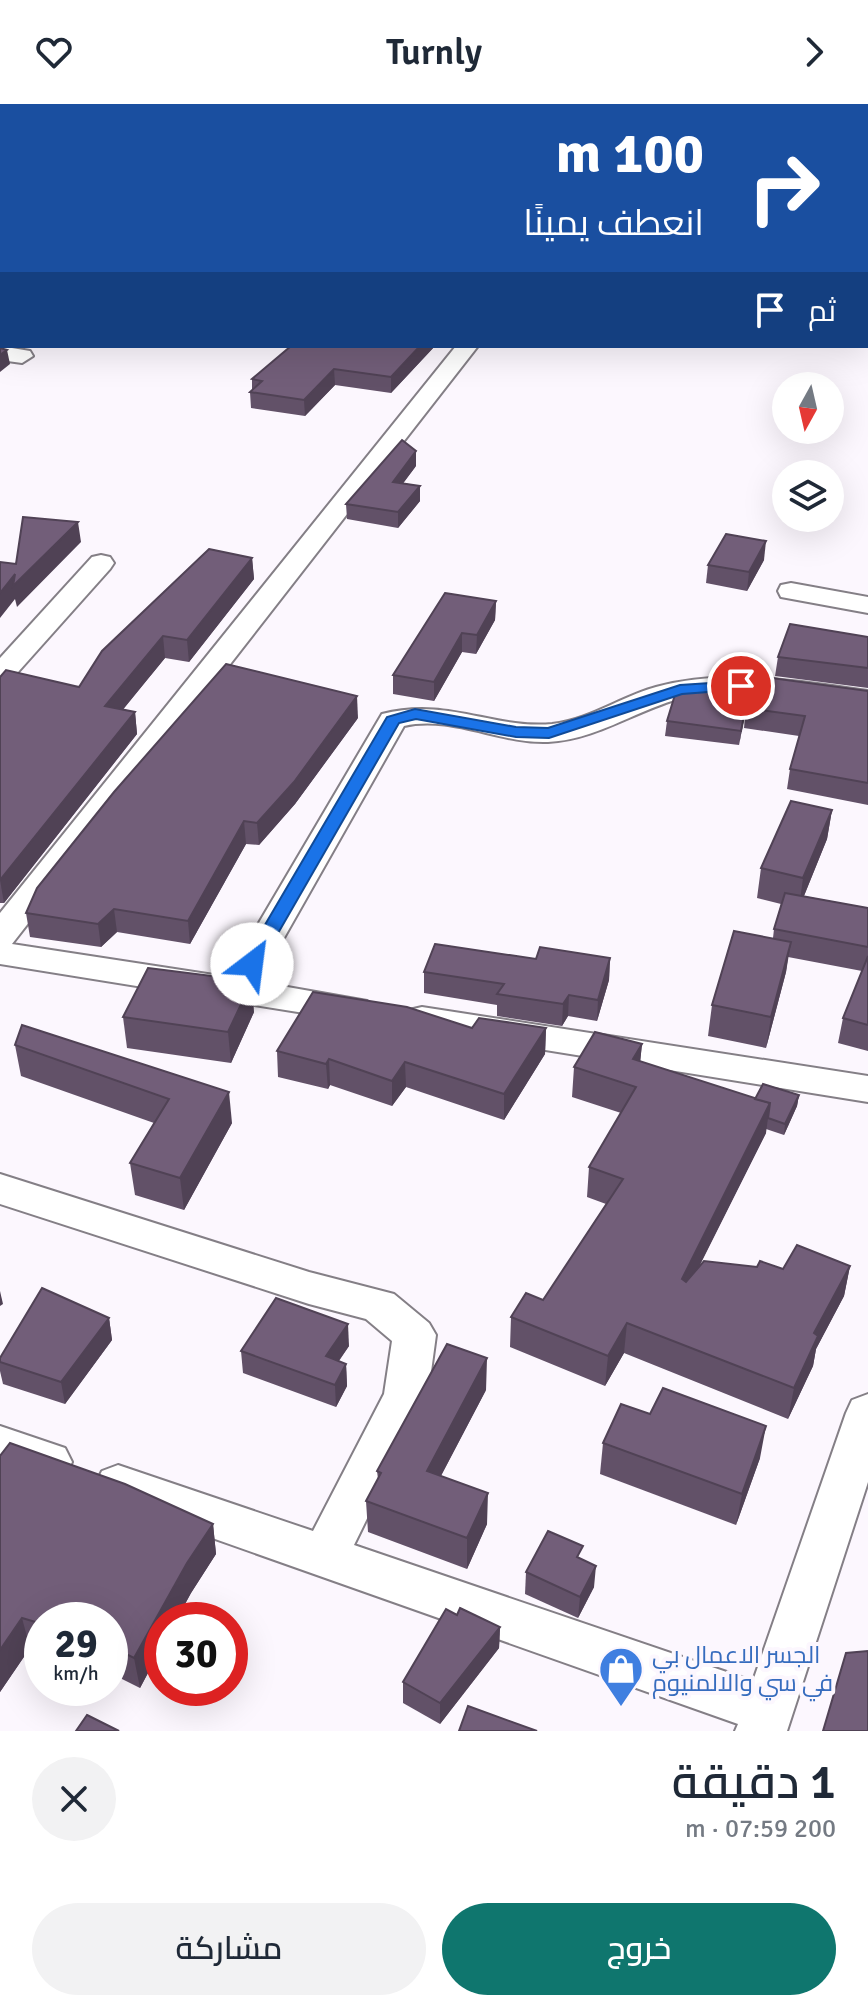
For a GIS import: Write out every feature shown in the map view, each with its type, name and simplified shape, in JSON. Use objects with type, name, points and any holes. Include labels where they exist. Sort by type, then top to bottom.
[{"type":"street","points":[[0,936],[465,348]]},
{"type":"street","points":[[0,675],[101,563]]},
{"type":"street","points":[[791,591],[868,605]]},
{"type":"street","points":[[237,990],[393,720],[415,714],[516,732],[549,733],[680,690],[711,686],[806,691],[868,700]]},
{"type":"street","points":[[0,953],[868,1089]]},
{"type":"street","points":[[0,1189],[309,1288],[379,1306],[414,1335],[406,1394],[324,1557]]},
{"type":"street","points":[[0,1445],[324,1557],[764,1721],[868,1413]]},
{"type":"building","points":[[289,348],[418,348],[391,377],[334,369],[304,400],[250,392],[262,381],[252,379]]},
{"type":"building","points":[[402,440],[416,451],[393,482],[420,486],[398,512],[346,504]]},
{"type":"building","points":[[23,517],[78,522],[13,586],[15,574],[0,593],[0,562],[16,564]]},
{"type":"building","points":[[726,534],[766,541],[749,572],[708,565]]},
{"type":"building","points":[[209,549],[252,558],[187,640],[163,636],[105,706],[135,712],[0,880],[0,677],[6,670],[79,687],[102,651]]},
{"type":"building","points":[[445,593],[496,601],[477,635],[462,633],[434,682],[393,675]]},
{"type":"building","points":[[790,624],[868,637],[868,668],[778,657]]},
{"type":"building","points":[[226,664],[357,696],[294,782],[257,823],[244,821],[188,921],[114,909],[98,924],[26,913],[37,888],[114,792]]},
{"type":"building","points":[[756,676],[868,691],[868,783],[790,769],[805,716],[746,708]]},
{"type":"building","points":[[677,688],[748,695],[741,731],[667,721]]},
{"type":"building","points":[[791,801],[832,810],[803,878],[761,868]]},
{"type":"building","points":[[785,893],[868,908],[868,947],[774,929]]},
{"type":"building","points":[[734,931],[791,942],[771,1017],[712,1005]]},
{"type":"building","points":[[435,944],[536,959],[540,947],[610,958],[598,1000],[569,995],[563,1004],[497,994],[504,984],[424,972]]},
{"type":"building","points":[[868,956],[868,1025],[843,1018]]},
{"type":"building","points":[[148,968],[252,981],[228,1032],[123,1017]]},
{"type":"building","points":[[313,992],[407,1007],[472,1028],[479,1018],[546,1028],[504,1094],[405,1062],[392,1081],[329,1059],[326,1064],[277,1051]]},
{"type":"building","points":[[22,1025],[229,1092],[180,1178],[130,1163],[169,1099],[15,1045]]},
{"type":"building","points":[[595,1032],[642,1044],[633,1059],[770,1103],[682,1279],[686,1282],[704,1261],[757,1267],[760,1261],[783,1269],[797,1245],[850,1266],[814,1333],[818,1336],[794,1388],[627,1323],[608,1356],[511,1317],[526,1293],[543,1300],[623,1179],[589,1167],[636,1087],[574,1067]]},
{"type":"building","points":[[763,1084],[799,1095],[785,1124],[768,1118],[770,1103],[755,1099]]},
{"type":"building","points":[[42,1288],[109,1318],[61,1382],[0,1362]]},
{"type":"building","points":[[276,1298],[348,1324],[326,1356],[346,1364],[335,1385],[241,1351]]},
{"type":"building","points":[[447,1344],[487,1358],[427,1471],[488,1493],[467,1538],[366,1501],[381,1473],[377,1471]]},
{"type":"building","points":[[663,1388],[766,1426],[742,1494],[603,1443],[621,1404],[650,1414]]},
{"type":"building","points":[[10,1443],[125,1484],[213,1524],[165,1602],[144,1602],[144,1640],[134,1658],[128,1655],[128,1602],[24,1602],[24,1619],[0,1650],[0,1456]]},
{"type":"building","points":[[548,1531],[583,1546],[577,1557],[596,1566],[580,1597],[526,1572]]},
{"type":"building","points":[[460,1608],[500,1627],[440,1703],[403,1682],[446,1609],[457,1615]]},
{"type":"building","points":[[868,1651],[868,1731],[823,1731],[846,1653]]},
{"type":"building","points":[[468,1706],[537,1731],[459,1731]]},
{"type":"building","points":[[87,1715],[119,1731],[76,1731]]},
{"type":"place","name":"الجسر الاعمال بي في سي والالمنيوم","points":[[621,1708]]},
{"type":"route","points":[[252,964],[387,725],[393,720],[415,714],[516,732],[549,733],[579,726],[680,690],[741,686]]}]
